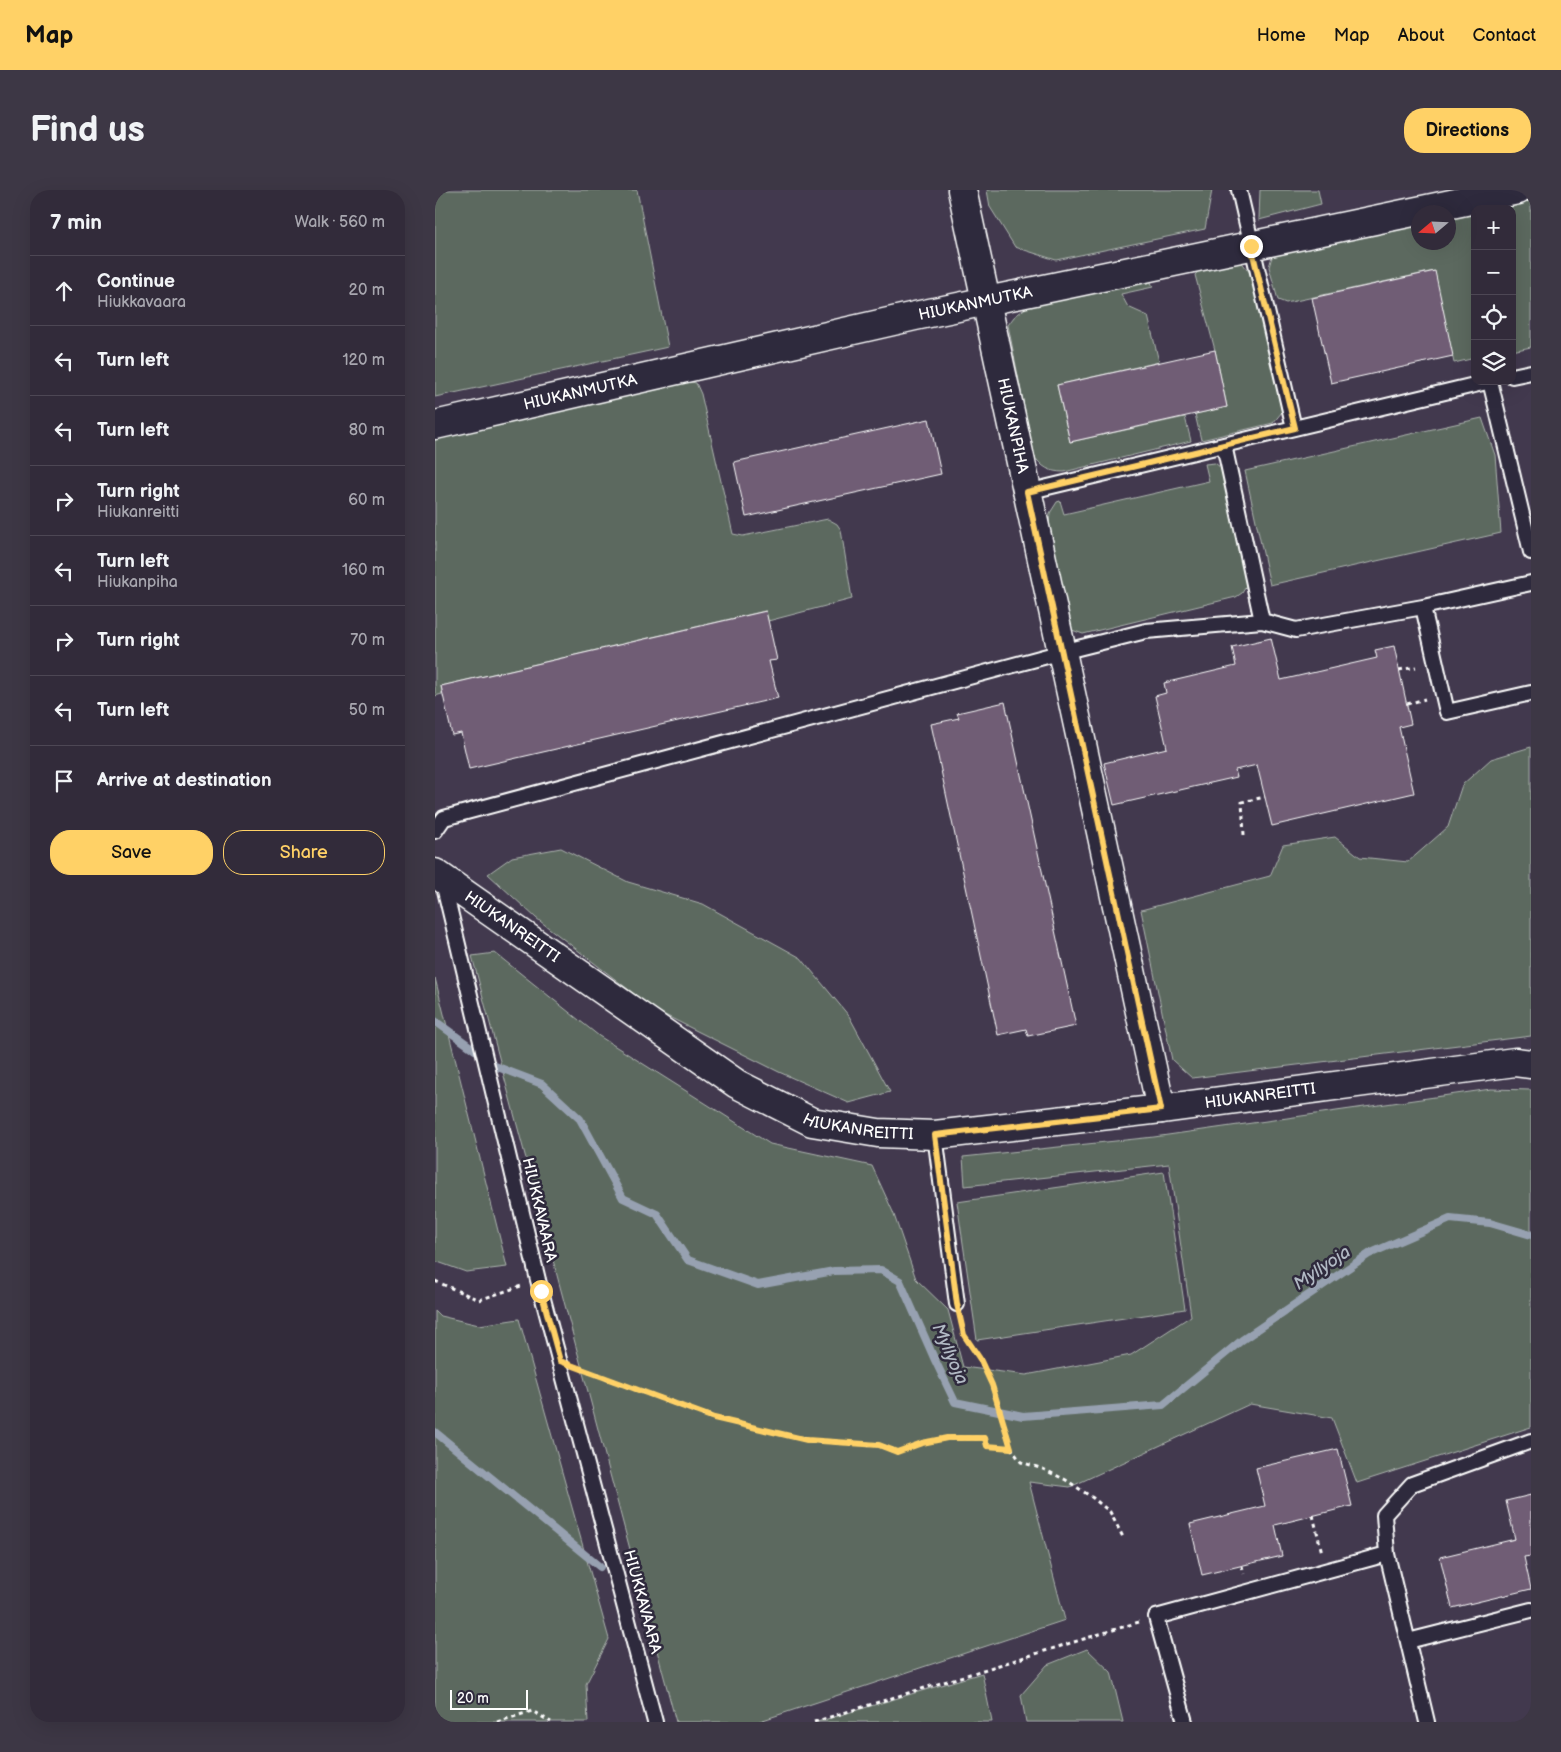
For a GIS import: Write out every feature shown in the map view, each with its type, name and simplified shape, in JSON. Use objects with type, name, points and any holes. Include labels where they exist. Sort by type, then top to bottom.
[{"type":"street","name":"HIUKANPIHA","points":[[962,190],[1161,1109]]},
{"type":"street","name":"HIUKANMUTKA","points":[[435,425],[905,318],[1518,190]]},
{"type":"street","name":"HIUKANREITTI","points":[[439,876],[746,1088],[813,1122],[878,1133],[935,1135],[1161,1109],[1515,1062],[1531,1064]]},
{"type":"lane","points":[[1239,190],[1295,428]]},
{"type":"lane","points":[[1516,375],[1531,372]]},
{"type":"lane","points":[[1027,492],[1474,385]]},
{"type":"lane","points":[[1492,385],[1531,552]]},
{"type":"lane","points":[[1224,445],[1263,621]]},
{"type":"lane","points":[[435,830],[444,818],[1146,631],[1263,621],[1296,630],[1423,607],[1531,583]]},
{"type":"lane","points":[[1423,607],[1447,712],[1531,693]]},
{"type":"lane","name":"HIUKKAVAARA","points":[[439,876],[538,1280],[655,1722]]},
{"type":"lane","points":[[935,1135],[957,1304]]},
{"type":"lane","points":[[1427,1722],[1387,1554],[1384,1515],[1412,1484],[1531,1441]]},
{"type":"lane","points":[[1185,1722],[1156,1617],[1387,1554]]},
{"type":"lane","points":[[1408,1641],[1531,1610]]},
{"type":"path","points":[[1399,670],[1411,668]]},
{"type":"path","points":[[1407,704],[1418,701]]},
{"type":"path","points":[[1244,835],[1242,802],[1265,797]]},
{"type":"path","points":[[435,1282],[479,1300],[513,1288]]},
{"type":"path","points":[[957,1304],[964,1335],[980,1359],[992,1385],[1011,1448],[1021,1462],[1058,1476],[1093,1498],[1110,1512],[1124,1539]]},
{"type":"path","points":[[560,1361],[714,1418],[807,1440],[879,1445],[897,1452],[922,1443],[947,1438],[985,1438],[987,1446],[1011,1448]]},
{"type":"path","points":[[1313,1516],[1327,1570]]},
{"type":"path","points":[[814,1722],[1156,1617]]},
{"type":"path","points":[[497,1722],[532,1711],[551,1722]]},
{"type":"green space","points":[[435,190],[637,190],[668,347],[435,397]]},
{"type":"green space","points":[[987,190],[1212,190],[1205,229],[1056,260],[1015,247],[990,207]]},
{"type":"green space","points":[[1260,190],[1318,190],[1321,204],[1259,220]]},
{"type":"green space","points":[[1531,197],[1531,347],[1516,350],[1516,205],[1496,205]]},
{"type":"green space","points":[[1471,210],[1471,359],[1454,363],[1434,271],[1286,303],[1278,300],[1269,267],[1273,253],[1411,223],[1411,250],[1456,250],[1456,213]]},
{"type":"green space","points":[[1240,260],[1251,274],[1282,412],[1273,423],[1201,440],[1195,414],[1227,407],[1215,350],[1195,275],[1200,269]]},
{"type":"green space","points":[[1150,280],[1153,287],[1121,294],[1128,307],[1148,316],[1159,362],[1057,385],[1070,442],[1185,417],[1191,441],[1064,472],[1046,468],[1034,456],[1008,325],[1014,317],[1027,307]]},
{"type":"green space","points":[[686,381],[696,383],[701,394],[733,534],[743,536],[828,519],[837,524],[841,530],[852,599],[768,621],[765,611],[441,686],[442,694],[435,696],[435,437]]},
{"type":"green space","points":[[1482,418],[1495,455],[1501,533],[1270,585],[1245,471]]},
{"type":"green space","points":[[1215,463],[1221,468],[1227,481],[1247,585],[1242,593],[1236,597],[1083,634],[1072,630],[1049,525],[1050,513],[1057,502],[1060,501],[1064,514],[1209,481],[1205,464]]},
{"type":"green space","points":[[1531,747],[1531,1036],[1192,1078],[1172,1060],[1141,910],[1270,876],[1283,845],[1335,837],[1360,857],[1408,862],[1448,827],[1462,785],[1491,759]]},
{"type":"green space","points":[[561,848],[628,882],[703,904],[801,958],[849,1016],[890,1092],[849,1103],[779,1072],[655,1010],[536,918],[488,874],[512,857]]},
{"type":"green space","points":[[495,953],[599,1036],[770,1144],[872,1166],[893,1212],[916,1279],[948,1310],[963,1367],[1026,1375],[1131,1355],[1191,1316],[1169,1164],[965,1186],[963,1157],[1154,1137],[1491,1089],[1531,1090],[1531,1427],[1357,1483],[1332,1418],[1250,1404],[1070,1487],[1029,1482],[1065,1620],[757,1722],[676,1722],[472,956]]},
{"type":"green space","points":[[435,978],[507,1267],[466,1272],[435,1261]]},
{"type":"green space","points":[[1164,1172],[1185,1309],[977,1340],[957,1202]]},
{"type":"green space","points":[[435,1311],[440,1316],[479,1325],[519,1319],[609,1639],[586,1684],[588,1722],[435,1722]]},
{"type":"green space","points":[[1087,1649],[1111,1672],[1123,1722],[1026,1722],[1021,1695],[1047,1665]]},
{"type":"green space","points":[[982,1673],[992,1722],[817,1722]]},
{"type":"building","points":[[1435,271],[1453,356],[1331,383],[1312,298]]},
{"type":"building","points":[[1215,350],[1227,407],[1070,442],[1057,385]]},
{"type":"building","points":[[929,419],[941,474],[746,517],[734,462]]},
{"type":"building","points":[[766,611],[777,660],[769,661],[778,698],[469,769],[461,733],[452,735],[441,686]]},
{"type":"building","points":[[1271,638],[1281,680],[1377,658],[1375,650],[1394,646],[1411,724],[1399,727],[1414,793],[1272,826],[1257,765],[1235,770],[1237,777],[1114,805],[1104,763],[1167,748],[1155,696],[1166,693],[1164,683],[1236,666],[1232,647]]},
{"type":"building","points":[[1005,702],[1076,1026],[1028,1036],[1026,1029],[998,1035],[931,724],[959,718],[957,713]]},
{"type":"building","points":[[1338,1449],[1352,1506],[1275,1525],[1282,1556],[1202,1575],[1190,1524],[1265,1506],[1256,1468]]},
{"type":"building","points":[[1531,1495],[1531,1556],[1524,1557],[1531,1589],[1452,1608],[1440,1557],[1515,1539],[1506,1501]]},
{"type":"waterway","name":"Myllyoja","points":[[435,1021],[475,1050]]},
{"type":"waterway","name":"Myllyoja","points":[[495,1066],[542,1084],[580,1119],[623,1198],[657,1214],[688,1260],[758,1285],[834,1271],[881,1270],[900,1281],[955,1402],[1023,1416],[1163,1405],[1242,1340],[1369,1254],[1450,1219],[1490,1223],[1531,1235]]},
{"type":"waterway","points":[[435,1432],[600,1567]]},
{"type":"route","points":[[541,1291],[560,1361],[714,1418],[807,1440],[879,1445],[897,1452],[922,1443],[947,1438],[985,1438],[987,1446],[1011,1448],[992,1385],[980,1359],[964,1335],[957,1304],[935,1135],[1161,1109],[1027,492],[1295,428],[1251,246]]}]
